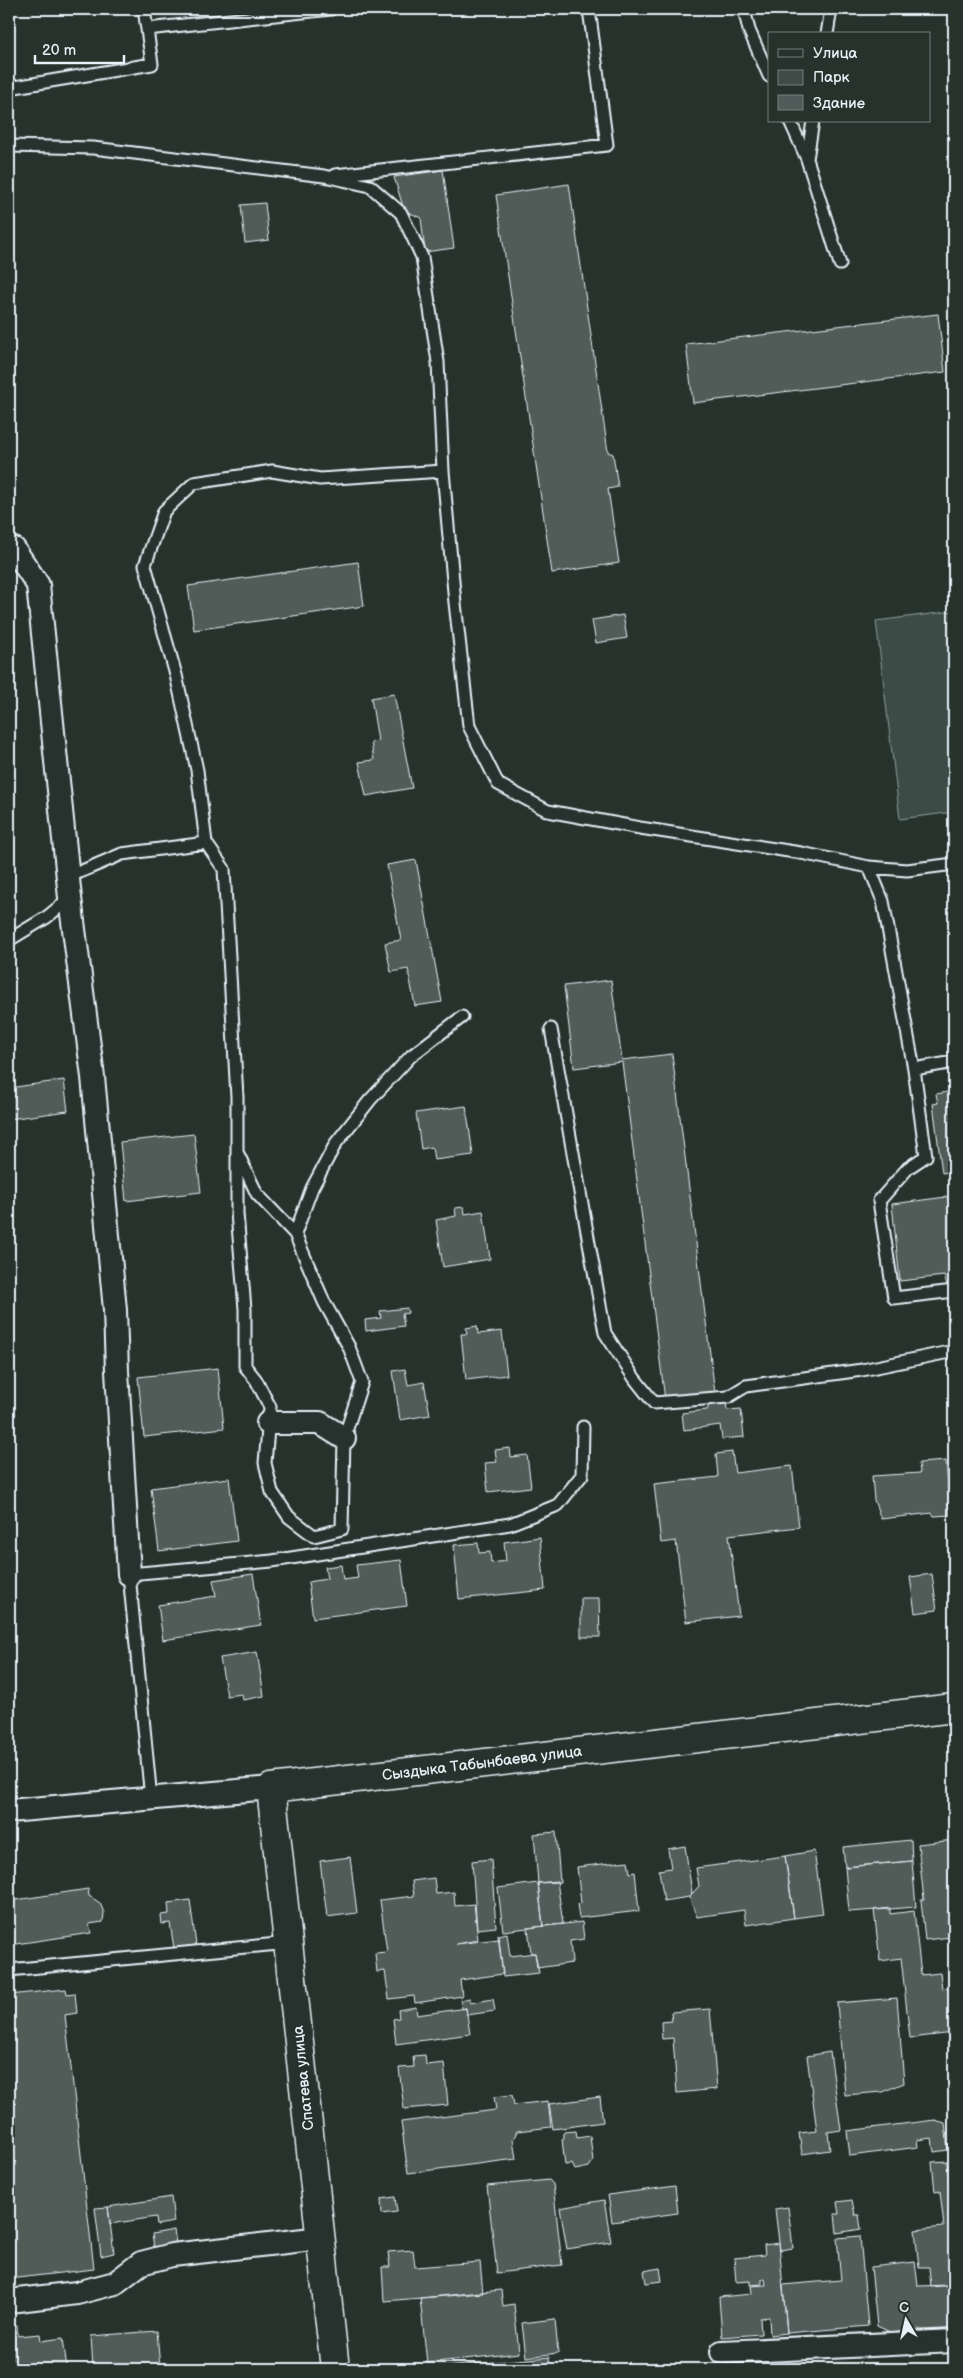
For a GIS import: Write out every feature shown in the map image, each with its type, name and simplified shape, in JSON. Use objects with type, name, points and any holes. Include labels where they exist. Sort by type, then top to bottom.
[{"type":"street","points":[[14,549],[38,585],[69,888],[93,1076],[115,1310],[129,1574]]},
{"type":"street","points":[[268,1423],[320,1423],[344,1438]]},
{"type":"street","name":"Сыздыка Табынбаева улица","points":[[9,1812],[271,1788],[954,1708]]},
{"type":"street","name":"Спатева улица","points":[[271,1788],[336,2369]]},
{"type":"street","points":[[9,2301],[77,2293],[115,2283],[141,2263],[172,2255],[321,2238]]},
{"type":"street","points":[[722,2352],[954,2341]]},
{"type":"lane","points":[[9,88],[152,64],[144,9]]},
{"type":"lane","points":[[147,29],[331,9]]},
{"type":"lane","points":[[324,176],[607,145],[589,9]]},
{"type":"lane","points":[[744,9],[748,30],[768,74]]},
{"type":"lane","points":[[827,32],[831,9]]},
{"type":"lane","points":[[790,122],[807,159],[840,264]]},
{"type":"lane","points":[[807,159],[813,122]]},
{"type":"lane","points":[[9,146],[93,148],[324,176],[370,186],[401,213],[422,258],[438,362],[443,471],[455,604],[469,726],[498,784],[548,811],[801,853],[869,868],[907,870],[954,864]]},
{"type":"lane","points":[[326,1552],[314,1536],[289,1517],[272,1492],[265,1463],[270,1407],[256,1380],[245,1366],[244,1309],[237,1213],[238,1154],[224,868],[206,843],[198,770],[176,675],[145,565],[164,511],[194,484],[272,471],[320,478],[443,471]]},
{"type":"lane","points":[[9,940],[47,917],[69,888],[122,854],[206,843]]},
{"type":"lane","points":[[869,868],[883,901],[914,1069],[926,1156],[908,1168],[879,1201],[894,1298],[954,1291]]},
{"type":"lane","points":[[295,1234],[312,1188],[336,1143],[370,1100],[411,1056],[462,1017]]},
{"type":"lane","points":[[551,1029],[606,1332],[635,1379],[654,1404],[728,1397],[746,1386],[862,1370],[954,1351]]},
{"type":"lane","points":[[914,1069],[954,1062]]},
{"type":"lane","points":[[238,1154],[257,1194],[295,1234],[324,1302],[349,1347],[362,1382],[344,1438],[342,1529],[347,1549]]},
{"type":"lane","points":[[151,1799],[129,1574],[272,1561],[510,1524],[558,1506],[582,1475],[583,1427]]},
{"type":"lane","points":[[314,1536],[342,1529]]},
{"type":"lane","points":[[9,1970],[288,1943]]},
{"type":"green space","points":[[954,611],[954,812],[900,819],[876,621]]},
{"type":"building","points":[[443,170],[454,248],[425,252],[421,218],[404,210],[394,177]]},
{"type":"building","points":[[569,184],[608,452],[613,454],[618,487],[608,489],[619,563],[552,573],[496,195]]},
{"type":"building","points":[[265,203],[269,240],[245,243],[241,205]]},
{"type":"building","points":[[938,314],[945,372],[693,403],[686,344]]},
{"type":"building","points":[[358,562],[364,606],[194,630],[188,586]]},
{"type":"building","points":[[623,615],[627,638],[596,643],[592,620]]},
{"type":"building","points":[[394,694],[412,788],[366,796],[359,762],[374,760],[371,742],[378,741],[371,698]]},
{"type":"building","points":[[416,860],[442,1002],[415,1006],[408,969],[391,972],[385,943],[401,940],[387,865]]},
{"type":"building","points":[[611,980],[622,1060],[672,1054],[715,1393],[665,1400],[622,1062],[574,1068],[564,986]]},
{"type":"building","points":[[64,1080],[68,1111],[9,1119],[9,1088]]},
{"type":"building","points":[[954,1091],[954,1171],[942,1173],[933,1104],[938,1103],[936,1094]]},
{"type":"building","points":[[466,1106],[473,1155],[434,1160],[432,1147],[421,1149],[416,1113]]},
{"type":"building","points":[[194,1134],[201,1192],[126,1201],[120,1142]]},
{"type":"building","points":[[954,1196],[954,1285],[947,1285],[944,1276],[900,1281],[892,1204]]},
{"type":"building","points":[[464,1207],[465,1214],[483,1211],[490,1259],[443,1267],[436,1220],[456,1216],[455,1208]]},
{"type":"building","points":[[407,1308],[408,1313],[402,1314],[404,1326],[366,1331],[365,1320],[381,1318],[380,1311]]},
{"type":"building","points":[[477,1326],[478,1334],[502,1331],[507,1375],[466,1380],[461,1334],[467,1334],[466,1328]]},
{"type":"building","points":[[218,1368],[224,1428],[144,1437],[138,1377]]},
{"type":"building","points":[[405,1369],[408,1385],[424,1382],[430,1415],[400,1420],[393,1371]]},
{"type":"building","points":[[726,1401],[727,1410],[741,1409],[744,1437],[722,1439],[720,1425],[684,1430],[682,1413],[707,1410],[710,1403]]},
{"type":"building","points":[[510,1448],[511,1457],[527,1455],[531,1487],[488,1492],[485,1463],[497,1462],[495,1450]]},
{"type":"building","points":[[732,1452],[735,1473],[792,1466],[799,1527],[729,1535],[739,1616],[686,1622],[676,1541],[661,1543],[654,1484],[718,1477],[716,1454]]},
{"type":"building","points":[[946,1461],[950,1515],[934,1516],[932,1513],[881,1519],[874,1500],[872,1476],[920,1473],[919,1463]]},
{"type":"building","points":[[229,1478],[237,1541],[159,1551],[151,1488]]},
{"type":"building","points":[[540,1537],[545,1590],[459,1599],[454,1545],[478,1543],[479,1553],[490,1552],[491,1563],[506,1561],[504,1542]]},
{"type":"building","points":[[401,1560],[407,1606],[313,1618],[308,1582],[327,1579],[325,1567],[341,1565],[343,1580],[358,1578],[356,1565]]},
{"type":"building","points":[[253,1574],[261,1625],[163,1640],[158,1605],[216,1596],[213,1580]]},
{"type":"building","points":[[932,1574],[937,1610],[915,1613],[910,1577]]},
{"type":"building","points":[[581,1598],[599,1598],[600,1637],[581,1637]]},
{"type":"building","points":[[257,1652],[264,1696],[243,1700],[242,1694],[227,1696],[220,1658]]},
{"type":"building","points":[[556,1832],[560,1882],[538,1883],[534,1834]]},
{"type":"building","points":[[911,1840],[912,1861],[845,1867],[843,1847]]},
{"type":"building","points":[[954,1840],[954,1910],[948,1911],[951,1937],[925,1940],[921,1900],[924,1900],[918,1844]]},
{"type":"building","points":[[685,1846],[692,1893],[689,1897],[664,1901],[659,1870],[671,1868],[668,1849]]},
{"type":"building","points":[[814,1851],[823,1914],[794,1918],[785,1856]]},
{"type":"building","points":[[785,1856],[794,1918],[746,1925],[744,1910],[697,1917],[689,1897],[699,1886],[696,1868]]},
{"type":"building","points":[[350,1857],[357,1913],[327,1917],[320,1861]]},
{"type":"building","points":[[491,1859],[496,1927],[477,1929],[472,1861]]},
{"type":"building","points":[[628,1861],[630,1873],[635,1872],[639,1911],[579,1918],[577,1904],[581,1903],[577,1867]]},
{"type":"building","points":[[912,1861],[916,1907],[849,1912],[845,1867]]},
{"type":"building","points":[[434,1878],[436,1894],[454,1892],[455,1906],[474,1904],[478,1940],[456,1944],[499,1939],[503,1974],[460,1980],[462,1996],[415,2003],[414,1996],[389,1999],[385,1971],[377,1972],[375,1953],[387,1952],[380,1900],[414,1896],[412,1881]]},
{"type":"building","points":[[557,1881],[563,1924],[543,1926],[538,1883]]},
{"type":"building","points":[[538,1883],[543,1926],[503,1931],[498,1888]]},
{"type":"building","points":[[88,1889],[89,1896],[100,1903],[104,1913],[103,1922],[89,1924],[91,1933],[9,1945],[9,1901]]},
{"type":"building","points":[[190,1900],[196,1945],[174,1948],[170,1923],[162,1924],[161,1915],[169,1914],[168,1903]]},
{"type":"building","points":[[890,1908],[890,1914],[914,1911],[921,1975],[940,1973],[942,1989],[949,1987],[954,2033],[910,2038],[901,1958],[880,1961],[874,1910]]},
{"type":"building","points":[[582,1922],[584,1939],[570,1941],[572,1963],[537,1968],[535,1953],[531,1953],[528,1928]]},
{"type":"building","points":[[507,1933],[510,1956],[535,1953],[539,1973],[503,1977],[498,1935]]},
{"type":"building","points":[[66,1989],[67,1994],[75,1993],[77,2013],[65,2015],[94,2269],[9,2279],[9,1995]]},
{"type":"building","points":[[470,1998],[470,2003],[493,1999],[495,2011],[467,2015],[466,2008],[462,2009],[461,2000]]},
{"type":"building","points":[[897,1998],[904,2083],[882,2092],[845,2095],[837,2003]]},
{"type":"building","points":[[416,2007],[417,2015],[466,2008],[470,2034],[396,2044],[393,2019],[399,2018],[398,2010]]},
{"type":"building","points":[[710,2009],[717,2089],[677,2093],[673,2038],[662,2039],[661,2022],[672,2021],[671,2012]]},
{"type":"building","points":[[830,2052],[841,2130],[828,2132],[830,2150],[802,2154],[799,2133],[817,2131],[807,2056]]},
{"type":"building","points":[[425,2055],[426,2065],[444,2063],[448,2105],[404,2109],[399,2068],[414,2067],[413,2056]]},
{"type":"building","points":[[512,2095],[514,2105],[548,2101],[551,2127],[517,2131],[513,2140],[516,2159],[408,2173],[401,2122],[496,2110],[494,2097]]},
{"type":"building","points":[[600,2097],[603,2122],[553,2129],[549,2104]]},
{"type":"building","points":[[935,2120],[945,2123],[948,2150],[934,2152],[932,2138],[917,2140],[918,2147],[850,2156],[847,2131]]},
{"type":"building","points":[[576,2131],[577,2138],[590,2136],[593,2161],[589,2167],[575,2170],[572,2164],[565,2165],[562,2139],[564,2138],[564,2132]]},
{"type":"building","points":[[947,2161],[954,2238],[954,2285],[931,2287],[929,2267],[919,2267],[915,2230],[944,2227],[940,2191],[935,2192],[932,2162]]},
{"type":"building","points":[[549,2180],[553,2184],[562,2265],[497,2273],[487,2186]]},
{"type":"building","points":[[675,2186],[678,2213],[612,2222],[608,2195]]},
{"type":"building","points":[[950,2195],[954,2195],[954,2238],[953,2225]]},
{"type":"building","points":[[171,2197],[174,2222],[157,2225],[156,2217],[110,2224],[108,2207]]},
{"type":"building","points":[[395,2197],[397,2212],[382,2214],[381,2199]]},
{"type":"building","points":[[604,2200],[611,2242],[567,2249],[560,2208]]},
{"type":"building","points":[[852,2200],[855,2215],[859,2215],[861,2229],[837,2233],[835,2214],[839,2214],[837,2202]]},
{"type":"building","points":[[108,2207],[114,2253],[101,2256],[95,2208]]},
{"type":"building","points":[[788,2207],[793,2248],[780,2250],[775,2209]]},
{"type":"building","points":[[174,2230],[176,2243],[154,2247],[152,2234]]},
{"type":"building","points":[[860,2236],[868,2326],[787,2333],[783,2285],[841,2280],[837,2238]]},
{"type":"building","points":[[779,2243],[787,2333],[770,2335],[769,2317],[760,2318],[761,2334],[722,2337],[719,2297],[752,2294],[751,2286],[766,2285],[765,2279],[762,2279],[762,2284],[750,2285],[750,2281],[736,2282],[734,2258],[765,2255],[764,2245]]},
{"type":"building","points":[[413,2250],[415,2267],[480,2262],[483,2293],[384,2301],[382,2267],[390,2267],[388,2252]]},
{"type":"building","points":[[915,2262],[918,2286],[950,2285],[954,2334],[921,2338],[920,2329],[890,2332],[877,2326],[871,2267]]},
{"type":"building","points":[[660,2268],[662,2281],[646,2283],[644,2271]]},
{"type":"building","points":[[501,2290],[503,2306],[514,2304],[519,2353],[427,2363],[420,2298]]},
{"type":"building","points":[[555,2319],[558,2353],[526,2357],[522,2323]]},
{"type":"building","points":[[17,2325],[18,2336],[40,2334],[41,2341],[63,2338],[67,2369],[9,2369],[9,2326]]},
{"type":"building","points":[[157,2331],[160,2369],[93,2369],[91,2336]]},
{"type":"building","points":[[549,2357],[550,2369],[434,2369],[434,2368]]}]
